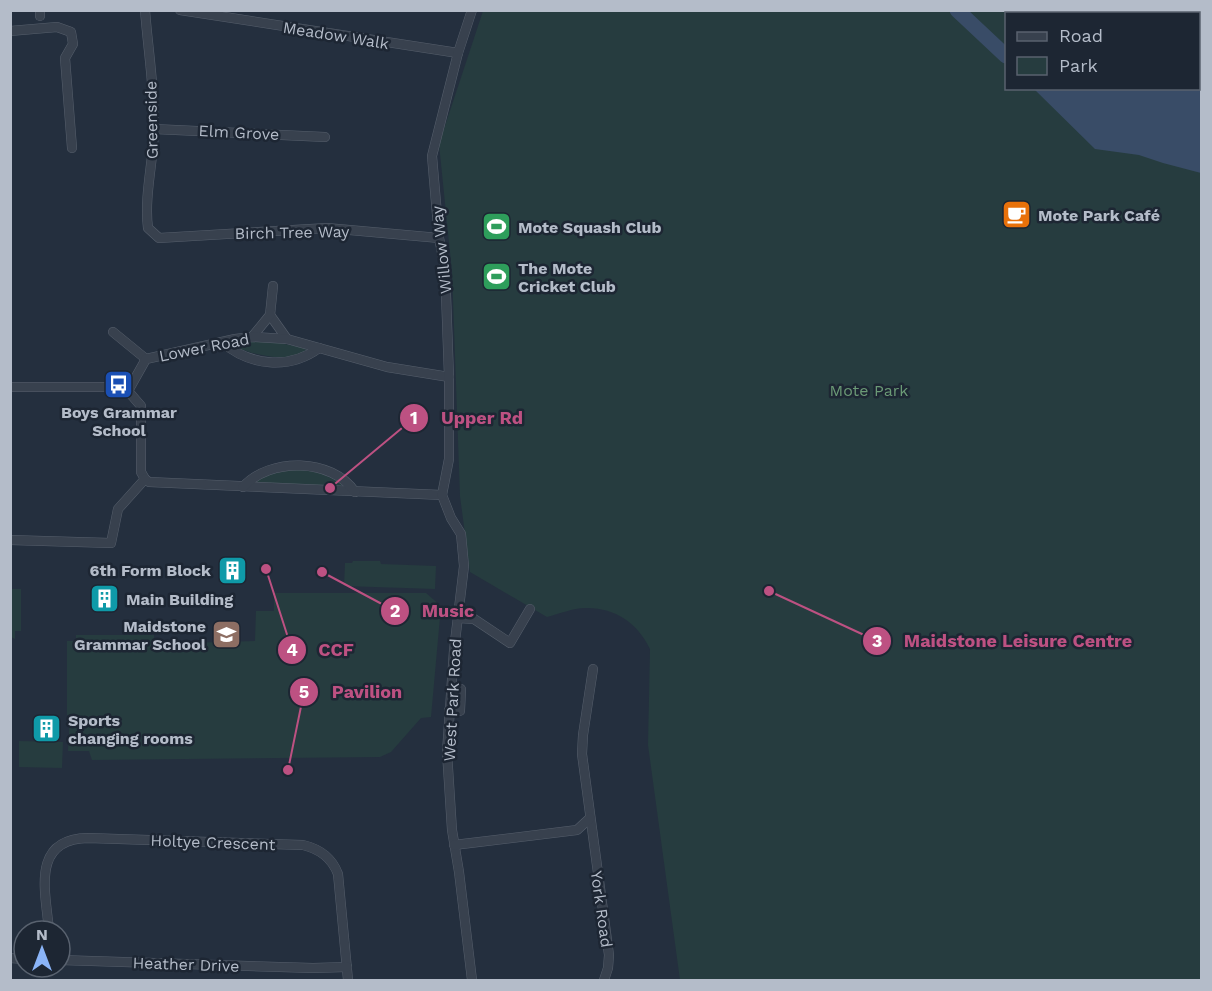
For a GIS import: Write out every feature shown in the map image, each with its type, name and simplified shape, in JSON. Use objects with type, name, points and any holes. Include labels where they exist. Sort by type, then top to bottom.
[{"type":"street","name":"Greenside","points":[[145,10],[154,129],[146,213],[148,228]]},
{"type":"street","name":"Meadow Walk","points":[[180,10],[458,53]]},
{"type":"street","name":"Willow Way","points":[[442,495],[448,470],[449,377],[445,267],[439,237],[432,156],[458,53],[472,10]]},
{"type":"street","points":[[10,31],[57,27],[71,32],[73,44],[65,58],[72,148]]},
{"type":"street","name":"Elm Grove","points":[[154,129],[325,137]]},
{"type":"street","name":"Birch Tree Way","points":[[148,228],[159,238],[327,228],[439,237]]},
{"type":"street","points":[[252,337],[270,315],[273,286]]},
{"type":"street","points":[[270,315],[287,339]]},
{"type":"street","points":[[113,332],[146,359]]},
{"type":"street","name":"Lower Road","points":[[128,391],[146,359],[252,337],[287,339],[387,367],[449,377]]},
{"type":"street","points":[[222,342],[245,358],[273,362],[297,360],[319,348]]},
{"type":"street","points":[[10,387],[100,387],[128,391],[141,406],[141,472],[145,479],[158,483],[442,495]]},
{"type":"street","points":[[243,487],[252,477],[263,472],[274,468],[294,466],[325,471],[350,484],[355,492]]},
{"type":"street","points":[[10,540],[111,543],[118,509],[145,479]]},
{"type":"street","name":"West Park Road","points":[[442,495],[461,534],[464,566],[449,710],[447,752],[454,845],[472,981]]},
{"type":"street","points":[[458,618],[474,619],[510,643],[530,609]]},
{"type":"street","name":"York Road","points":[[593,669],[582,746],[592,838],[609,955],[604,981]]},
{"type":"street","points":[[449,710],[460,711],[461,689]]},
{"type":"street","points":[[454,845],[577,830],[590,818]]},
{"type":"street","points":[[577,830],[586,837],[592,838]]},
{"type":"street","name":"Holtye Crescent","points":[[47,919],[44,892],[45,869],[55,849],[69,840],[88,838],[303,846],[323,853],[333,863],[338,874],[348,981]]},
{"type":"street","name":"Heather Drive","points":[[72,960],[313,968],[347,967]]},
{"type":"green space","name":"Mote Park","points":[[483,11],[1201,11],[1201,980],[680,980],[648,745],[650,649],[632,624],[606,610],[585,608],[547,617],[470,572],[460,496],[452,272],[439,144]]},
{"type":"green space","points":[[255,341],[275,342],[306,350],[290,357],[270,357],[234,346]]},
{"type":"green space","points":[[296,469],[318,472],[341,483],[341,486],[256,482],[256,478],[277,471]]},
{"type":"green space","points":[[353,561],[436,566],[435,589],[344,586],[345,563]]},
{"type":"green space","points":[[11,589],[21,589],[21,631],[15,631],[15,639],[11,637]]},
{"type":"green space","points":[[274,593],[426,593],[441,606],[431,717],[421,718],[391,752],[380,757],[92,760],[89,751],[68,751],[70,715],[67,715],[67,641],[76,641],[76,635],[154,635],[154,644],[255,641],[256,611],[274,611]]},
{"type":"green space","points":[[19,741],[63,742],[62,768],[19,767]]},
{"type":"water","points":[[1200,27],[1202,27],[1201,173],[1139,155],[1095,149],[1035,90],[1200,90]]},
{"type":"waterway","points":[[957,10],[1005,55]]},
{"type":"place","name":"Mote Park Café","points":[[1017,215]]},
{"type":"place","name":"Mote Squash Club","points":[[497,227]]},
{"type":"place","name":"The Mote Cricket Club","points":[[497,277]]},
{"type":"place","name":"Boys Grammar School","points":[[119,384]]},
{"type":"place","name":"Upper Rd","points":[[330,488]]},
{"type":"place","name":"CCF","points":[[266,569]]},
{"type":"place","name":"6th Form Block","points":[[232,570]]},
{"type":"place","name":"Music","points":[[322,572]]},
{"type":"place","name":"Maidstone Leisure Centre","points":[[769,591]]},
{"type":"place","name":"Main Building","points":[[105,599]]},
{"type":"place","name":"Maidstone Grammar School","points":[[227,635]]},
{"type":"place","name":"Sports changing rooms","points":[[47,729]]},
{"type":"place","name":"Pavilion","points":[[288,770]]}]
